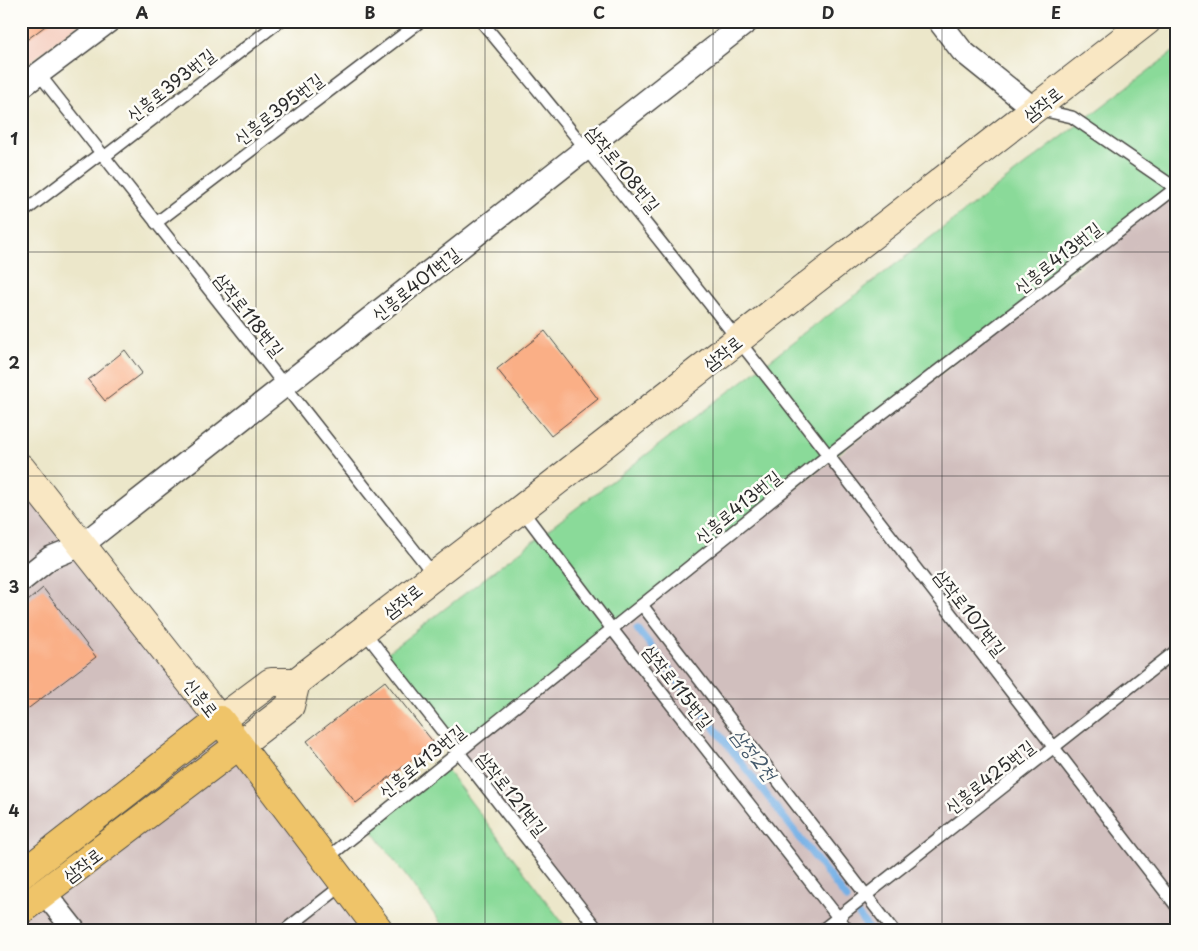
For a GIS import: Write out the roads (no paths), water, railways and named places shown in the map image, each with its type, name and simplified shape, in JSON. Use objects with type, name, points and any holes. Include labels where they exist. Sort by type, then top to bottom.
[{"type":"main road","name":"신흥로","points":[[220,720],[379,930]]},
{"type":"main road","name":"삼작로","points":[[23,869],[220,720]]},
{"type":"main road","name":"삼작로","points":[[21,910],[239,745]]},
{"type":"street","points":[[30,81],[109,21]]},
{"type":"street","name":"신흥로401번길","points":[[21,581],[50,558],[82,545],[748,21]]},
{"type":"street","points":[[939,21],[962,51],[1034,109]]},
{"type":"street","name":"삼작로","points":[[220,720],[271,682],[296,682],[1147,21]]},
{"type":"street","name":"신흥로","points":[[21,468],[220,720]]},
{"type":"street","name":"삼작로","points":[[239,745],[290,706],[296,682]]},
{"type":"street","points":[[44,892],[74,930]]},
{"type":"lane","name":"신흥로393번길","points":[[21,214],[280,21]]},
{"type":"lane","name":"신흥로395번길","points":[[156,223],[421,21]]},
{"type":"lane","name":"삼작로108번길","points":[[481,21],[586,148],[738,339]]},
{"type":"lane","name":"삼작로118번길","points":[[30,81],[102,155],[434,575]]},
{"type":"lane","points":[[1034,109],[1072,117],[1176,188]]},
{"type":"lane","name":"신흥로413번길","points":[[326,859],[827,456],[1176,188]]},
{"type":"lane","name":"삼작로107번길","points":[[738,339],[1177,907]]},
{"type":"lane","name":"삼작로115번길","points":[[521,509],[612,629],[848,930]]},
{"type":"lane","name":"삼작로115번길","points":[[642,605],[893,930]]},
{"type":"lane","name":"삼작로121번길","points":[[363,630],[598,930]]},
{"type":"lane","name":"신흥로425번길","points":[[822,930],[1177,650]]},
{"type":"lane","points":[[285,930],[344,884]]},
{"type":"waterway","name":"삼정2천","points":[[637,628],[847,899]]},
{"type":"waterway","name":"삼정2천","points":[[859,916],[870,930]]}]
